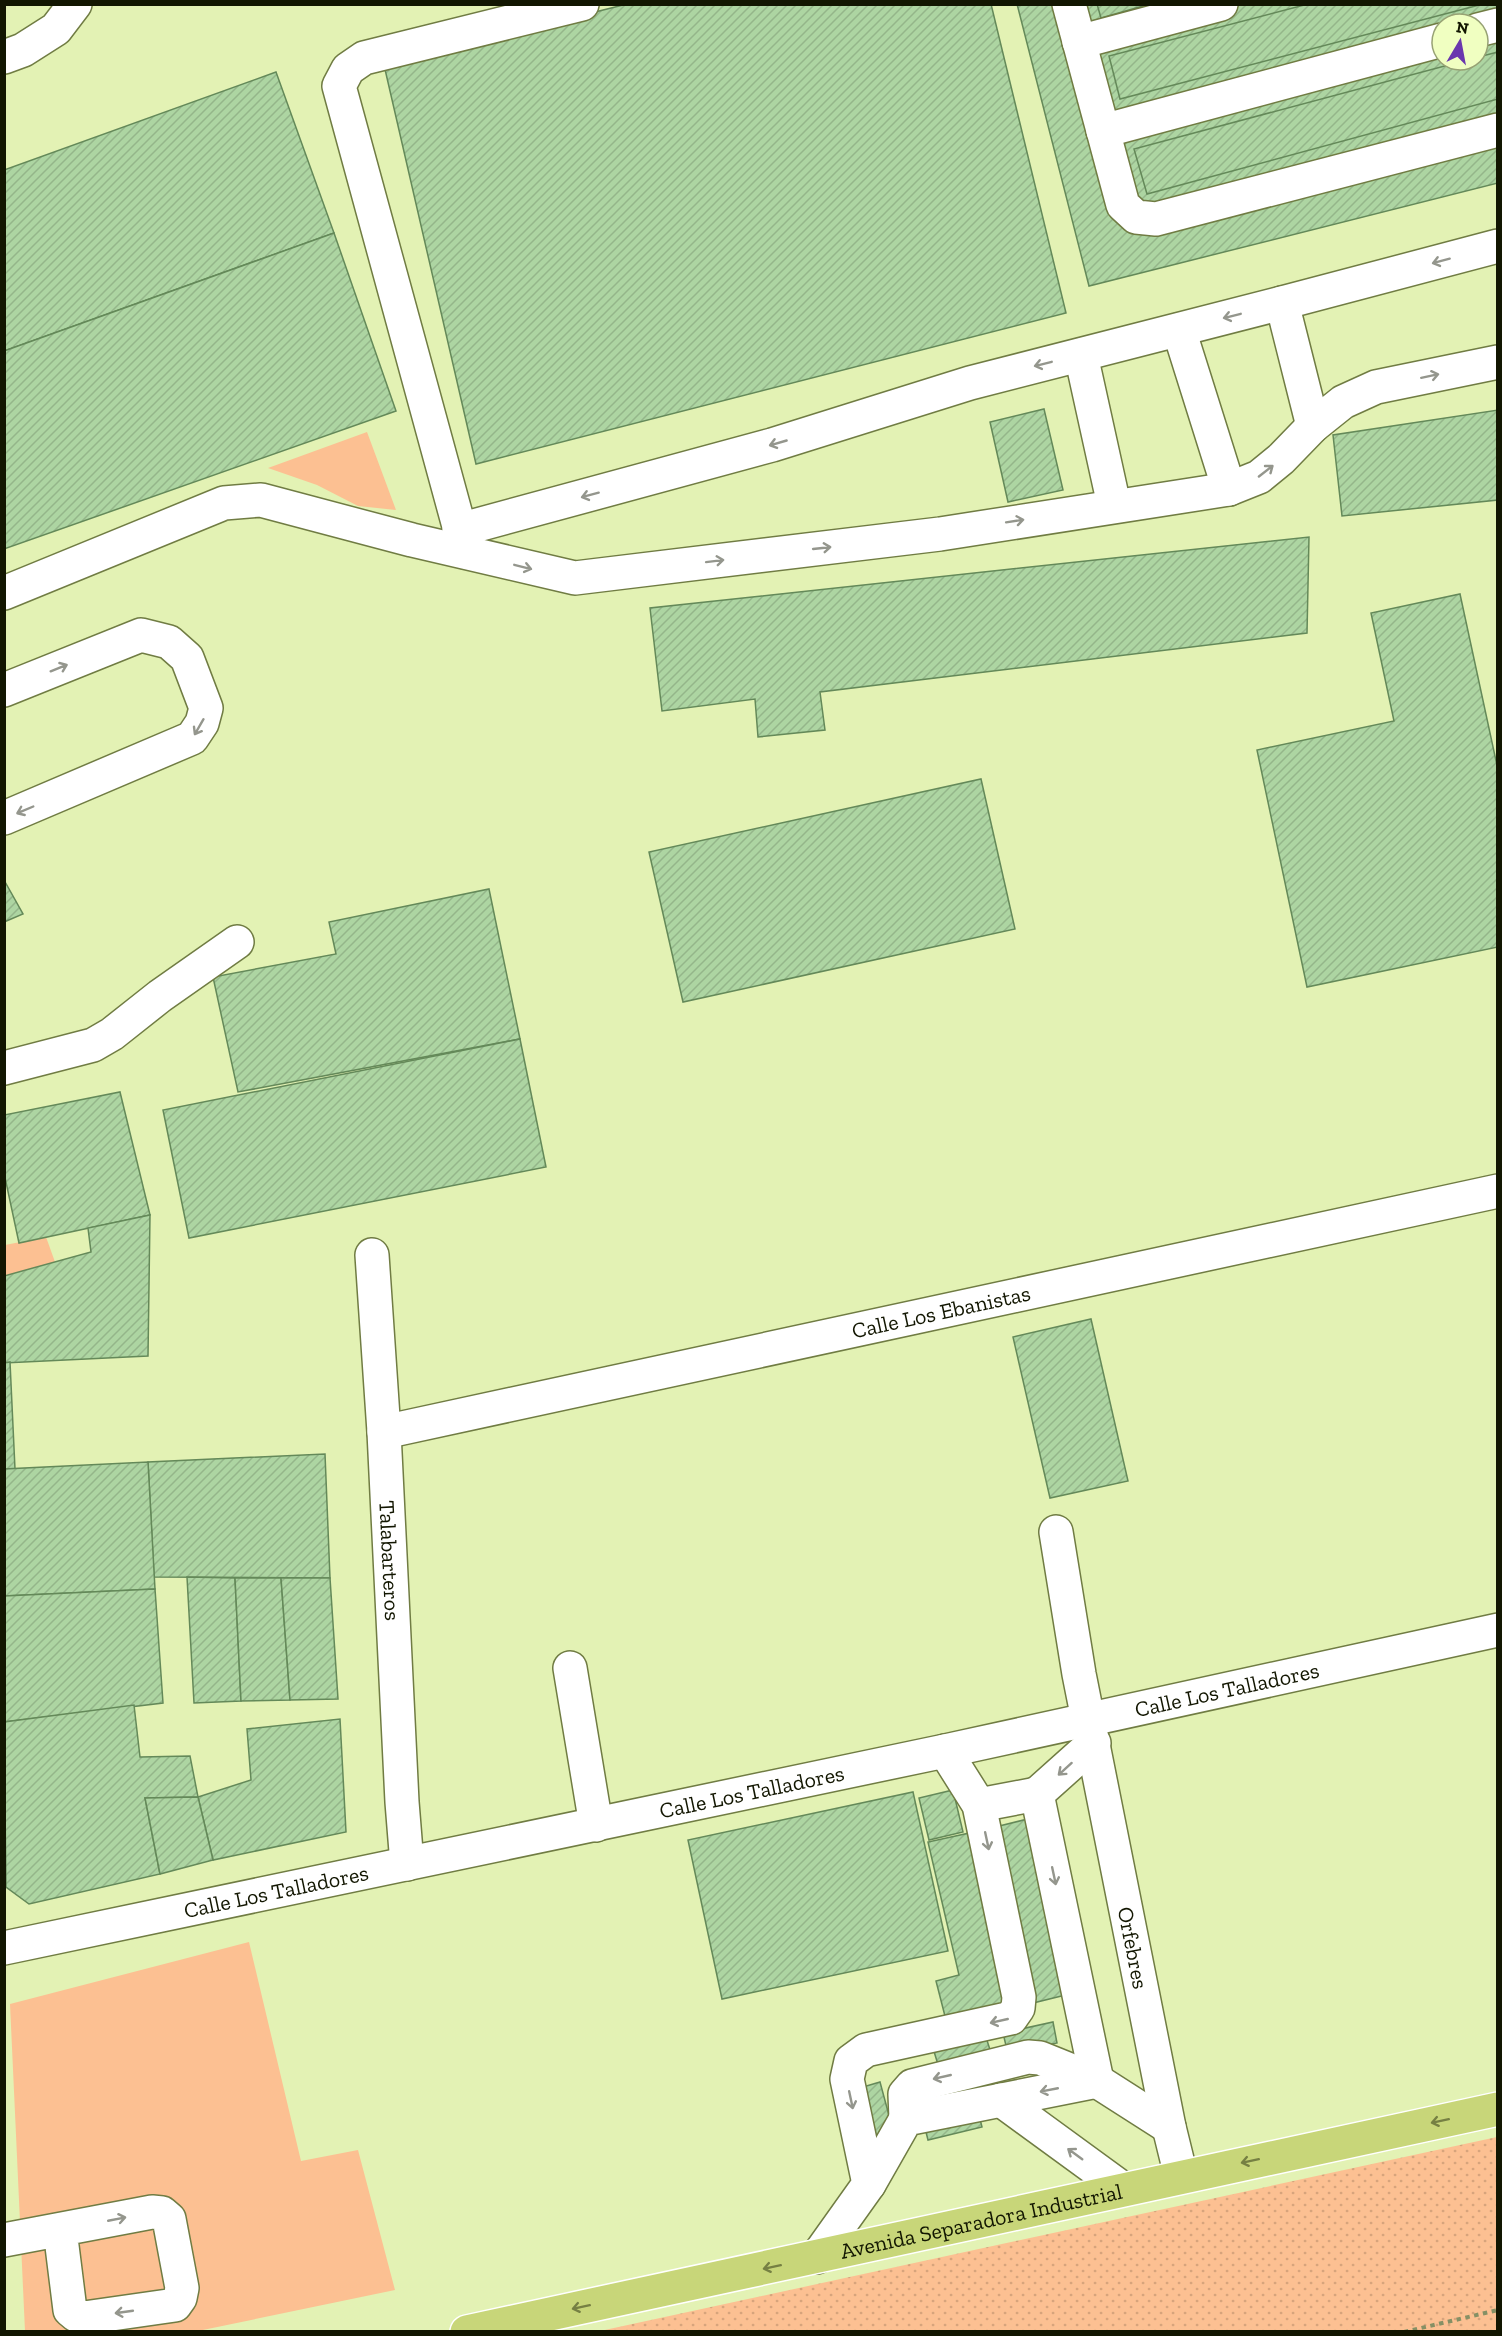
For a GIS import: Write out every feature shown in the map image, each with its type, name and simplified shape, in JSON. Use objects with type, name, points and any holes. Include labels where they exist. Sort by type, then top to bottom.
[{"type":"main road","name":"Avenida Separadora Industrial","points":[[467,2331],[1497,2109]]},
{"type":"street","points":[[4,57],[23,50],[56,29],[75,4]]},
{"type":"street","points":[[462,541],[339,87],[348,69],[364,58],[582,4]]},
{"type":"street","points":[[1070,4],[1123,205],[1136,217],[1156,219],[1497,130]]},
{"type":"street","points":[[1079,42],[1221,4]]},
{"type":"street","points":[[1103,131],[1430,43]]},
{"type":"street","points":[[462,541],[970,383],[1497,246]]},
{"type":"street","points":[[1282,303],[1312,426]]},
{"type":"street","points":[[1179,330],[1229,489]]},
{"type":"street","points":[[1080,355],[1114,505]]},
{"type":"street","points":[[4,593],[224,504],[261,500],[462,541],[558,575],[584,578],[939,534],[1114,505],[1229,489],[1259,477],[1281,459],[1312,426],[1343,402],[1376,387],[1497,362]]},
{"type":"street","points":[[4,690],[141,635],[169,642],[187,658],[206,708],[202,723],[192,738],[4,818]]},
{"type":"street","points":[[4,1068],[93,1045],[112,1034],[159,996],[237,942]]},
{"type":"street","name":"Calle Los Ebanistas","points":[[384,1432],[1497,1191]]},
{"type":"street","name":"Talabarteros","points":[[372,1256],[384,1432],[407,1864]]},
{"type":"street","name":"Orfebres","points":[[1056,1532],[1091,1731],[1169,2127],[1181,2176]]},
{"type":"street","name":"Calle Los Talladores","points":[[4,1948],[945,1751],[1091,1731],[1497,1630]]},
{"type":"street","points":[[570,1668],[596,1825]]},
{"type":"street","points":[[979,1805],[1037,1794],[1091,1731]]},
{"type":"street","points":[[869,2184],[847,2079],[851,2061],[866,2050],[1011,2018],[1018,2008],[1019,1996],[979,1805],[945,1751]]},
{"type":"street","points":[[1037,1794],[1097,2081]]},
{"type":"street","points":[[817,2257],[869,2184],[906,2119],[905,2094],[912,2086],[1028,2057],[1050,2061],[1097,2081],[1169,2127]]},
{"type":"street","points":[[906,2119],[1097,2081]]},
{"type":"street","points":[[1001,2100],[1122,2189]]},
{"type":"street","points":[[4,2240],[60,2230]]},
{"type":"path","points":[[1404,2331],[1497,2310]]},
{"type":"shaded area","points":[[367,432],[396,510],[358,506],[317,485],[268,468]]},
{"type":"shaded area","points":[[46,1237],[55,1262],[5,1276],[5,1245]]},
{"type":"shaded area","points":[[249,1942],[301,2161],[358,2150],[395,2290],[198,2331],[25,2331],[10,2004]]},
{"type":"shaded area","points":[[1497,2137],[1497,2331],[600,2331]]},
{"type":"building","points":[[627,4],[991,4],[1066,313],[476,464],[384,65]]},
{"type":"building","points":[[1017,4],[1498,4],[1498,183],[1089,286]]},
{"type":"building","points":[[1097,4],[1150,4],[1101,18]]},
{"type":"building","points":[[1308,4],[1483,4],[1452,12],[1430,12],[1430,18],[1120,99],[1109,56]]},
{"type":"building","points":[[1498,52],[1498,99],[1147,194],[1134,149],[1430,70],[1430,72],[1490,72],[1490,54]]},
{"type":"building","points":[[276,72],[334,233],[4,351],[4,170]]},
{"type":"building","points":[[334,233],[396,411],[4,549],[4,351]]},
{"type":"building","points":[[1044,409],[1063,490],[1008,502],[990,422]]},
{"type":"building","points":[[1498,410],[1498,500],[1342,516],[1333,435]]},
{"type":"building","points":[[1309,537],[1307,633],[820,692],[825,730],[758,737],[755,699],[662,711],[650,608]]},
{"type":"building","points":[[1460,594],[1498,770],[1498,947],[1307,987],[1257,750],[1394,721],[1371,613]]},
{"type":"building","points":[[981,779],[1015,929],[683,1002],[649,852]]},
{"type":"building","points":[[4,880],[23,914],[4,922]]},
{"type":"building","points":[[489,889],[520,1039],[238,1092],[213,977],[336,954],[329,922]]},
{"type":"building","points":[[520,1039],[546,1167],[189,1238],[163,1110]]},
{"type":"building","points":[[120,1092],[150,1215],[19,1243],[4,1173],[4,1115]]},
{"type":"building","points":[[150,1215],[148,1356],[4,1363],[4,1276],[91,1252],[88,1228]]},
{"type":"building","points":[[1091,1319],[1128,1481],[1050,1498],[1013,1337]]},
{"type":"building","points":[[10,1362],[15,1469],[4,1469],[4,1363]]},
{"type":"building","points":[[325,1454],[330,1578],[154,1577],[148,1462]]},
{"type":"building","points":[[148,1462],[155,1589],[4,1596],[4,1469]]},
{"type":"building","points":[[187,1577],[235,1578],[241,1701],[194,1703]]},
{"type":"building","points":[[235,1578],[281,1578],[290,1700],[241,1701]]},
{"type":"building","points":[[281,1578],[330,1578],[338,1699],[290,1700]]},
{"type":"building","points":[[155,1589],[163,1703],[4,1722],[4,1596]]},
{"type":"building","points":[[134,1705],[140,1757],[190,1756],[198,1797],[145,1798],[160,1874],[29,1904],[6,1887],[4,1722]]},
{"type":"building","points":[[340,1719],[346,1832],[213,1860],[198,1797],[251,1780],[247,1729]]},
{"type":"building","points":[[953,1790],[963,1832],[929,1840],[919,1798]]},
{"type":"building","points":[[913,1792],[948,1951],[722,1999],[688,1840]]},
{"type":"building","points":[[198,1797],[213,1860],[160,1874],[145,1798]]},
{"type":"building","points":[[1044,1815],[1086,1990],[1033,2003],[991,1828]]},
{"type":"building","points":[[974,1832],[1014,2004],[946,2020],[936,1981],[959,1975],[928,1842]]},
{"type":"building","points":[[1053,2022],[1057,2043],[1008,2054],[1003,2033]]},
{"type":"building","points":[[984,2031],[992,2056],[940,2071],[932,2045]]},
{"type":"building","points":[[880,2082],[894,2134],[877,2139],[863,2087]]},
{"type":"building","points":[[977,2107],[982,2127],[928,2140],[923,2120]]}]
